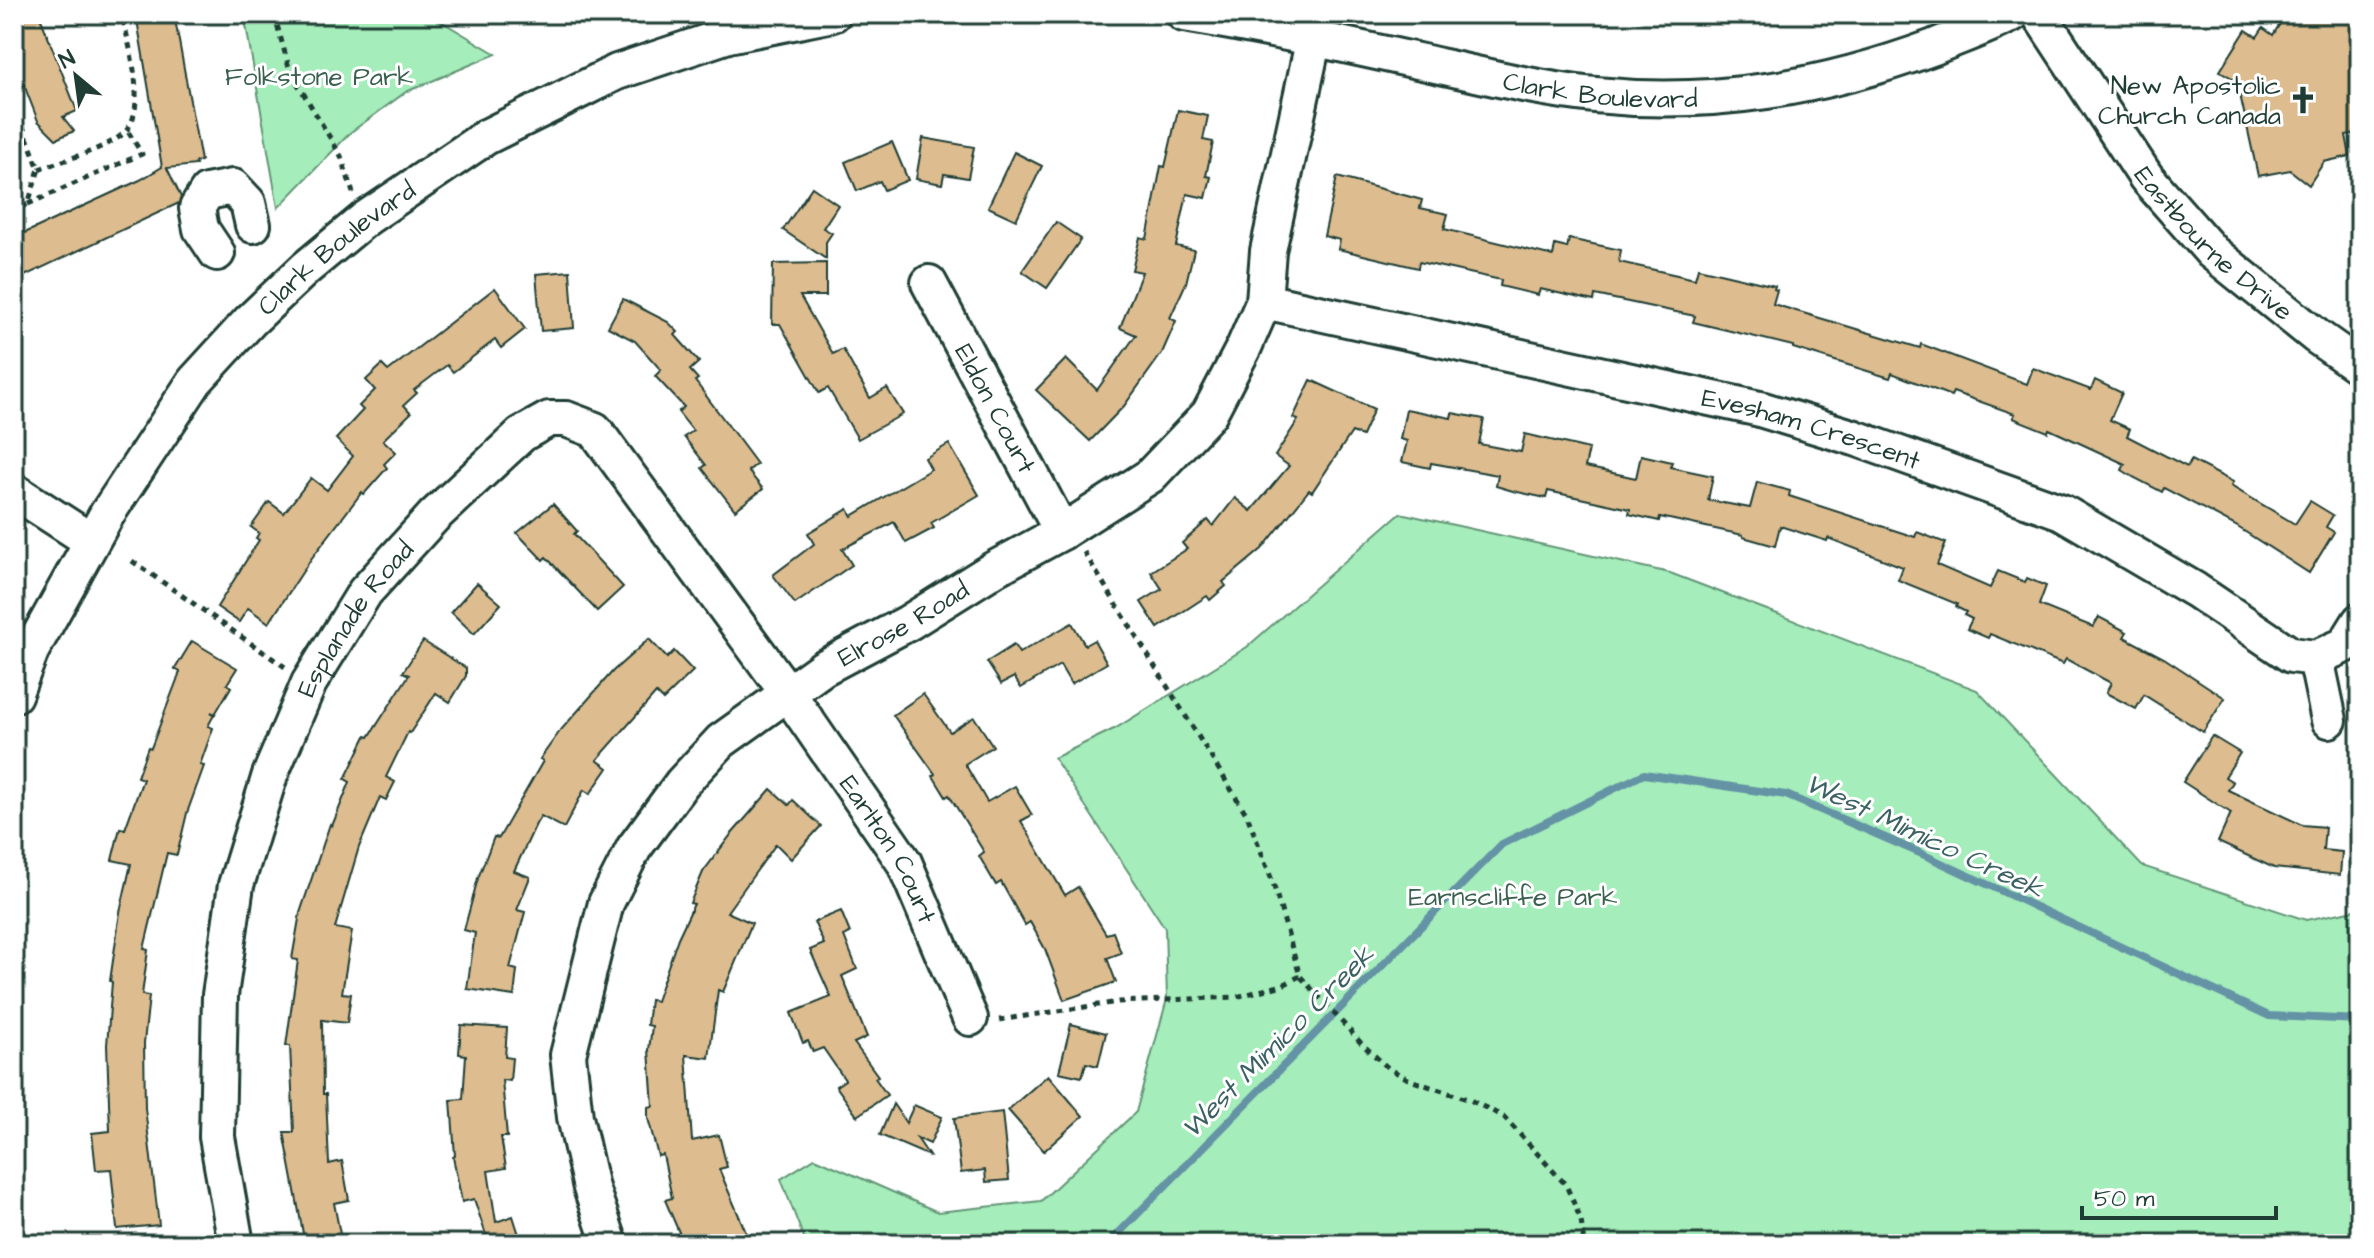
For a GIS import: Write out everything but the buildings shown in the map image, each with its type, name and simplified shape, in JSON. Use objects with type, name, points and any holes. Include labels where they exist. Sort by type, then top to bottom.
[{"type":"street","name":"Clark Boulevard","points":[[14,695],[31,651],[91,541],[195,381],[250,321],[306,268],[365,219],[486,137],[617,72],[728,35],[833,14]]},
{"type":"street","name":"Clark Boulevard","points":[[1184,14],[1263,27],[1317,26],[1539,87],[1596,95],[1697,100],[1796,87],[1876,69],[1994,24],[2012,14]]},
{"type":"street","name":"Eastbourne Drive","points":[[2039,14],[2146,177],[2212,252],[2316,336],[2360,367]]},
{"type":"street","name":"Elrose Road","points":[[610,1244],[584,1159],[575,1117],[568,1055],[606,903],[634,848],[682,783],[721,741],[823,668],[908,623],[1150,476],[1209,414],[1264,301],[1268,251],[1317,26]]},
{"type":"street","points":[[217,253],[201,229],[197,208],[207,192],[233,187],[248,203],[253,225]]},
{"type":"street","name":"Eldon Court","points":[[929,283],[1065,530]]},
{"type":"street","name":"Evesham Crescent","points":[[1264,301],[1760,409],[1855,438],[2062,512],[2195,590],[2291,655],[2316,658]]},
{"type":"street","name":"Esplanade Road","points":[[236,1244],[217,1137],[220,995],[236,885],[270,775],[309,683],[365,592],[434,516],[522,434],[549,419],[566,419],[595,430],[787,692]]},
{"type":"street","points":[[14,491],[91,541]]},
{"type":"street","points":[[2329,720],[2316,658],[2345,645],[2360,621]]},
{"type":"street","name":"Earlton Court","points":[[787,692],[904,862],[970,1018]]},
{"type":"path","points":[[39,169],[108,143],[127,130],[137,104],[122,14]]},
{"type":"path","points":[[274,14],[290,71],[341,156],[353,194]]},
{"type":"path","points":[[14,103],[39,169],[28,204]]},
{"type":"path","points":[[14,210],[142,154],[127,130]]},
{"type":"path","points":[[1065,530],[1247,815],[1273,883],[1300,976],[1388,1068],[1410,1080],[1470,1100],[1504,1117],[1542,1155],[1566,1185],[1581,1220],[1584,1244]]},
{"type":"path","points":[[132,561],[309,683]]},
{"type":"path","points":[[970,1018],[1004,1021],[1026,1014],[1118,1002],[1236,997],[1283,985],[1300,976]]},
{"type":"green space","name":"Folkstone Park","points":[[244,14],[429,14],[496,54],[406,92],[351,132],[278,208]]},
{"type":"green space","name":"Earnscliffe Park","points":[[1400,513],[1670,573],[1977,690],[2142,866],[2306,920],[2360,909],[2360,1244],[806,1244],[781,1179],[815,1158],[938,1212],[1041,1201],[1136,1112],[1167,999],[1165,928],[1054,758],[1116,728],[1247,647]]},
{"type":"waterway","name":"West Mimico Creek","points":[[1108,1244],[1502,844],[1644,774],[1786,795],[1920,853],[2269,1016],[2360,1020]]},
{"type":"place","name":"New Apostolic Church Canada","points":[[2303,100]]}]
